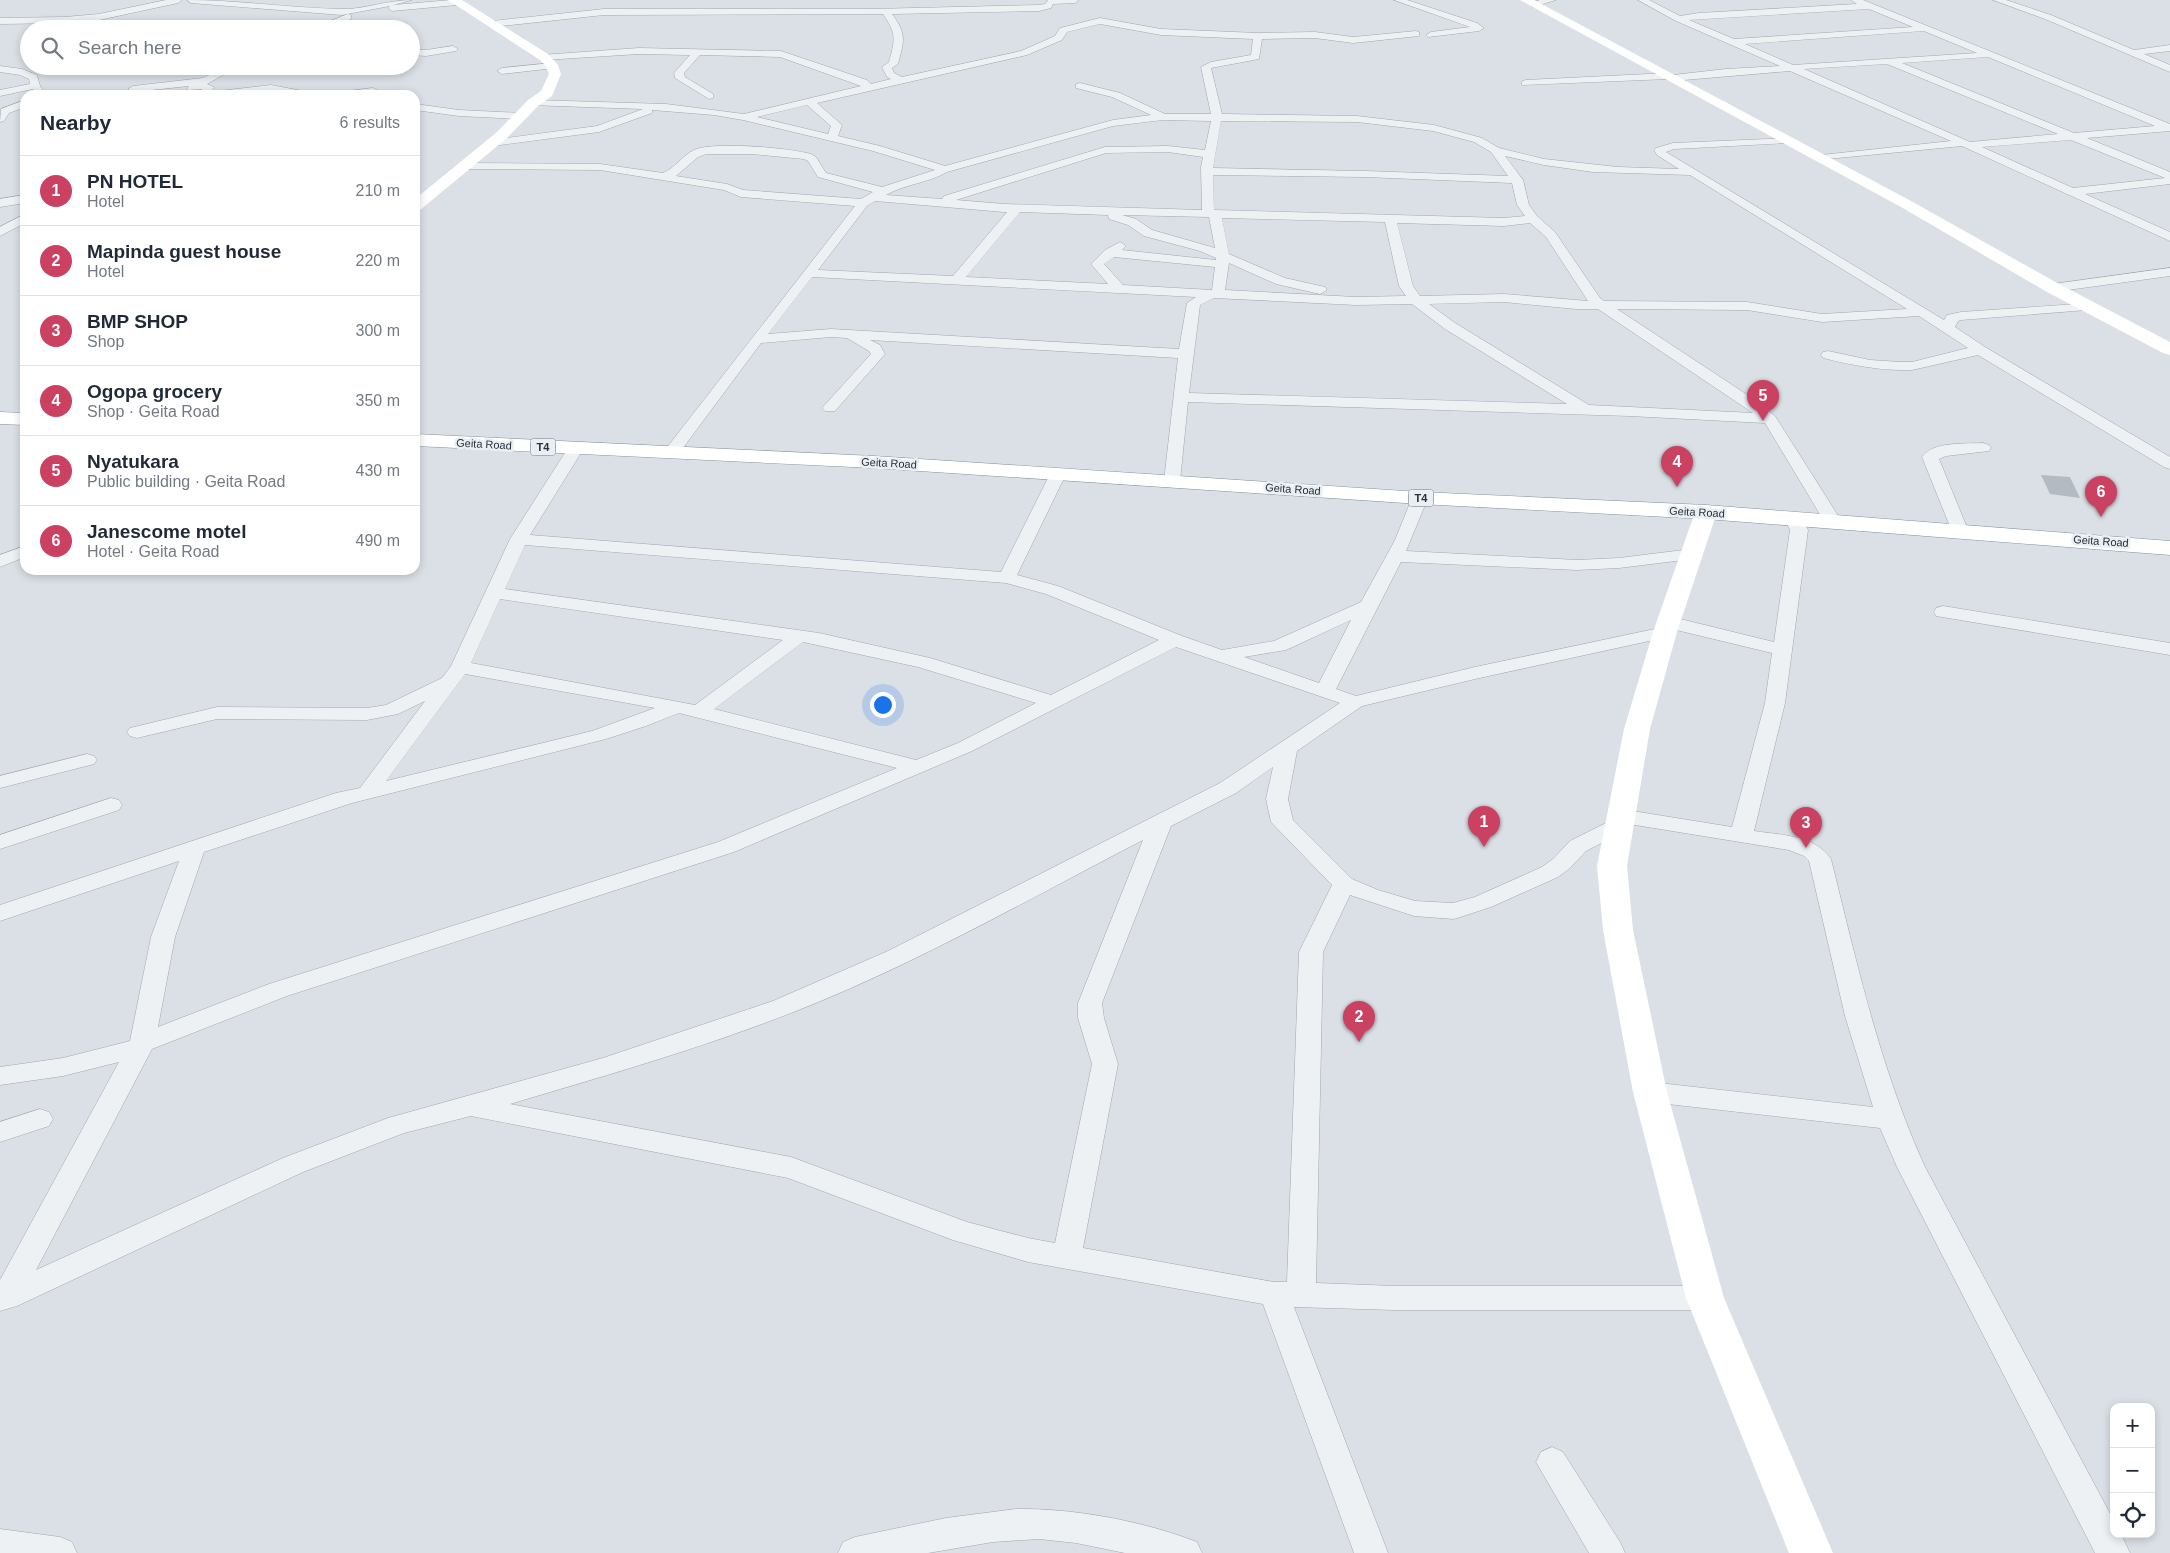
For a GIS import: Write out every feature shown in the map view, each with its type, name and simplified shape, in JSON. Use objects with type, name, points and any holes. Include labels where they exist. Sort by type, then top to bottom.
[{"type":"main road","points":[[420,204],[466,166],[533,103],[547,93],[555,74],[548,62],[456,1]]},
{"type":"main road","points":[[1531,2],[1821,158],[2053,288],[2170,349]]},
{"type":"main road","points":[[0,418],[20,419]]},
{"type":"main road","name":"Geita Road","points":[[420,440],[874,462],[1420,498],[1706,512],[1959,530],[2170,548]]},
{"type":"main road","points":[[1706,512],[1667,627],[1637,729],[1612,866],[1618,930],[1650,1092],[1706,1298],[1811,1553]]},
{"type":"street","points":[[0,21],[71,20],[111,15],[178,0]]},
{"type":"street","points":[[191,0],[265,4],[346,12],[408,0]]},
{"type":"street","points":[[265,4],[288,0]]},
{"type":"street","points":[[1029,0],[1050,3]]},
{"type":"street","points":[[492,24],[604,12],[885,11],[1050,3],[1075,0]]},
{"type":"street","points":[[1398,0],[1474,25],[1478,28],[1466,32],[1431,35]]},
{"type":"street","points":[[1531,2],[1552,0]]},
{"type":"street","points":[[1642,0],[1679,19],[1967,144],[2170,237]]},
{"type":"street","points":[[1855,0],[2170,128]]},
{"type":"street","points":[[1997,0],[2048,17],[2170,69]]},
{"type":"street","points":[[337,20],[371,11],[456,1]]},
{"type":"street","points":[[1679,19],[1699,16],[1868,6]]},
{"type":"street","points":[[885,11],[899,30],[901,38],[893,64],[887,67],[890,75],[901,80]]},
{"type":"street","points":[[100,20],[111,15]]},
{"type":"street","points":[[0,29],[10,20]]},
{"type":"street","points":[[743,117],[1030,52],[1059,38],[1064,30],[1096,22],[1162,32],[1258,36],[1315,35],[1353,40],[1416,34]]},
{"type":"street","points":[[0,29],[20,27]]},
{"type":"street","points":[[1732,42],[1926,28]]},
{"type":"street","points":[[1214,295],[1223,260],[1212,214],[1207,172],[1217,116],[1206,68],[1212,65],[1256,57],[1258,36]]},
{"type":"street","points":[[2134,53],[2170,48]]},
{"type":"street","points":[[420,53],[453,49]]},
{"type":"street","points":[[502,71],[548,62],[631,52],[784,55],[862,82],[866,84],[866,88]]},
{"type":"street","points":[[698,52],[679,73],[680,78],[709,96]]},
{"type":"street","points":[[1526,83],[1670,77],[1991,55]]},
{"type":"street","points":[[1888,61],[2170,176]]},
{"type":"street","points":[[0,69],[20,72]]},
{"type":"street","points":[[30,75],[36,77]]},
{"type":"street","points":[[190,90],[216,75]]},
{"type":"street","points":[[0,93],[36,77]]},
{"type":"street","points":[[36,77],[40,90]]},
{"type":"street","points":[[133,88],[200,83],[209,87],[207,90]]},
{"type":"street","points":[[1080,86],[1118,96],[1162,117]]},
{"type":"street","points":[[254,90],[271,88],[282,90]]},
{"type":"street","points":[[809,101],[837,125],[832,144]]},
{"type":"street","points":[[533,103],[666,107],[743,117],[832,144],[856,143],[902,155],[938,166],[943,170]]},
{"type":"street","points":[[576,104],[590,108],[638,114]]},
{"type":"street","points":[[0,119],[5,111],[20,105]]},
{"type":"street","points":[[492,143],[599,129],[638,114],[666,107]]},
{"type":"street","points":[[420,108],[444,112],[521,116]]},
{"type":"street","points":[[671,453],[808,273],[873,197],[899,184],[938,174],[943,170],[1089,129],[1126,121],[1162,117],[1217,116],[1357,119],[1397,123],[1461,134],[1478,140],[1495,150],[1563,166],[1624,172],[1693,172]]},
{"type":"street","points":[[1821,158],[2170,128]]},
{"type":"street","points":[[1788,140],[1673,146],[1660,150],[1662,153],[1926,314],[1951,322],[2087,306]]},
{"type":"street","points":[[659,177],[672,174],[703,150],[759,151],[812,155],[812,159],[822,175],[873,197]]},
{"type":"street","points":[[939,202],[1104,150],[1168,150],[1210,154]]},
{"type":"street","points":[[1495,150],[1514,177],[1522,202],[1533,219],[1551,235],[1595,301],[1747,401],[1770,419],[1833,522]]},
{"type":"street","points":[[466,166],[600,167],[726,187],[741,193],[873,197],[1017,208],[1504,222],[1533,219]]},
{"type":"street","points":[[1207,172],[1514,177],[1551,172],[1563,166]]},
{"type":"street","points":[[2071,192],[2170,181]]},
{"type":"street","points":[[0,203],[20,200]]},
{"type":"street","points":[[956,281],[1017,208]]},
{"type":"street","points":[[1093,211],[1127,220],[1153,235],[1204,248],[1223,260],[1287,282],[1370,301]]},
{"type":"street","points":[[1390,219],[1406,286],[1417,301],[1450,326],[1587,410]]},
{"type":"street","points":[[0,232],[20,221]]},
{"type":"street","points":[[1120,290],[1097,264],[1143,230]]},
{"type":"street","points":[[1110,253],[1223,260]]},
{"type":"street","points":[[2053,288],[2170,272]]},
{"type":"street","points":[[808,273],[1214,295],[1370,301],[1504,298],[1576,305],[1750,307],[1822,318],[1926,314]]},
{"type":"street","points":[[1172,481],[1186,354],[1194,303],[1214,295]]},
{"type":"street","points":[[1951,322],[1980,350],[2170,464]]},
{"type":"street","points":[[757,339],[815,334],[850,334],[1186,354]]},
{"type":"street","points":[[830,408],[878,354],[875,348],[850,334]]},
{"type":"street","points":[[1828,355],[1858,362],[1900,367],[1912,366],[1980,350]]},
{"type":"street","points":[[1182,397],[1587,410],[1770,419]]},
{"type":"street","points":[[368,791],[455,674],[519,538],[576,448]]},
{"type":"street","points":[[1959,530],[1930,457],[1943,451],[1983,448]]},
{"type":"street","points":[[1007,578],[1058,474]]},
{"type":"street","points":[[1324,692],[1396,556],[1414,518],[1420,498]]},
{"type":"street","points":[[1741,837],[1775,703],[1799,530],[1794,519]]},
{"type":"street","points":[[519,538],[1007,578],[1052,590],[1175,640],[1355,702]]},
{"type":"street","points":[[0,562],[20,552]]},
{"type":"street","points":[[1396,556],[1577,565],[1619,563],[1692,554]]},
{"type":"street","points":[[494,593],[800,636],[923,662],[1053,702]]},
{"type":"street","points":[[1219,655],[1279,646],[1369,605]]},
{"type":"street","points":[[1943,612],[2170,649]]},
{"type":"street","points":[[3,1298],[293,1165],[398,1125],[471,1106],[611,1065],[782,1007],[897,957],[1228,788],[1355,702],[1667,627],[1783,650]]},
{"type":"street","points":[[698,712],[800,636]]},
{"type":"street","points":[[0,1076],[63,1068],[141,1045],[278,990],[726,847],[965,747],[1175,640]]},
{"type":"street","points":[[137,732],[217,713],[367,714],[381,712],[455,674],[677,706],[920,767]]},
{"type":"street","points":[[0,913],[368,791],[600,735],[639,722],[677,706]]},
{"type":"street","points":[[1287,749],[1277,799],[1282,822],[1344,884],[1370,895],[1414,908],[1454,911],[1483,902],[1550,872],[1562,864],[1578,846],[1620,821],[1793,844],[1812,852],[1820,859],[1860,1019],[1889,1119],[1911,1167],[2113,1553]]},
{"type":"street","points":[[0,782],[86,760]]},
{"type":"street","points":[[0,842],[111,805]]},
{"type":"street","points":[[1067,1256],[1104,1064],[1102,1045],[1089,1013],[1090,1003],[1161,823]]},
{"type":"street","points":[[3,1298],[141,1045],[163,937],[195,847]]},
{"type":"street","points":[[1344,884],[1311,952],[1287,1295],[1371,1553]]},
{"type":"street","points":[[1650,1092],[1889,1119]]},
{"type":"street","points":[[471,1106],[791,1168],[963,1232],[1028,1250],[1287,1295],[1395,1298],[1706,1298]]},
{"type":"street","points":[[0,1132],[40,1119]]},
{"type":"street","points":[[1552,1462],[1608,1553]]},
{"type":"street","points":[[854,1553],[967,1530],[1010,1525],[1041,1524],[1106,1533],[1185,1553]]},
{"type":"street","points":[[0,1546],[49,1552]]},
{"type":"building","points":[[2041,475],[2070,477],[2080,498],[2050,494]]},
{"type":"place","name":"Nyatukara","points":[[1763,421]]},
{"type":"place","name":"Ogopa grocery","points":[[1677,487]]},
{"type":"place","name":"Janescome motel","points":[[2101,517]]},
{"type":"place","name":"PN HOTEL","points":[[1484,847]]},
{"type":"place","name":"BMP SHOP","points":[[1806,848]]},
{"type":"place","name":"Mapinda guest house","points":[[1359,1042]]}]
